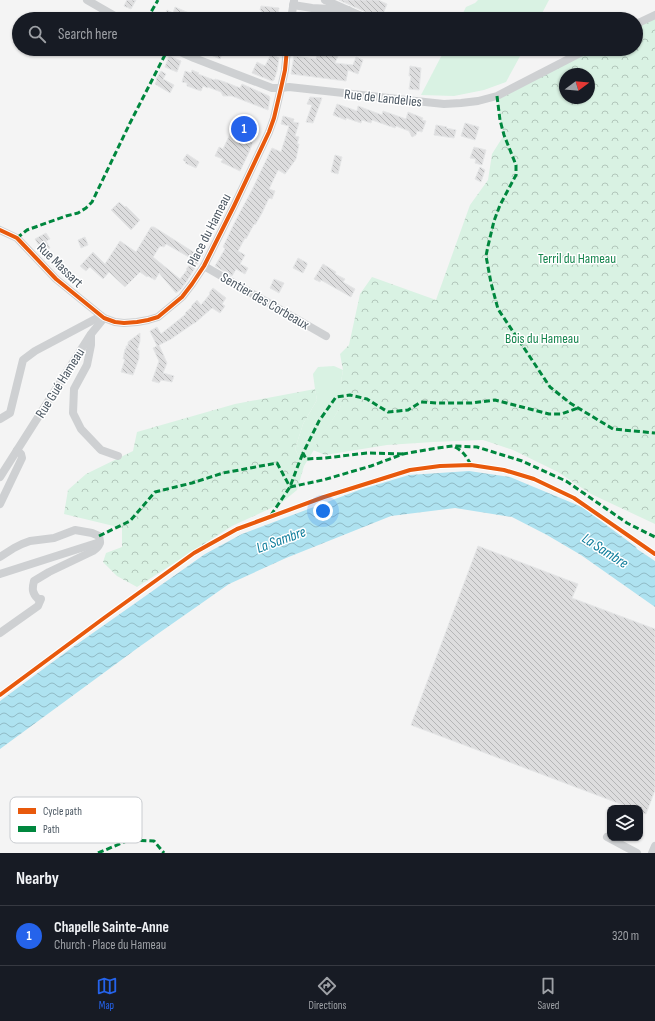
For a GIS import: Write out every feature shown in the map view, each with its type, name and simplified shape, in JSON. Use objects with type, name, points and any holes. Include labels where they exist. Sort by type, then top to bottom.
[{"type":"street","points":[[87,0],[108,12]]},
{"type":"street","points":[[325,0],[347,12]]},
{"type":"street","points":[[293,3],[338,12]]},
{"type":"street","points":[[643,21],[655,15]]},
{"type":"street","name":"Rue de Landelies","points":[[190,56],[272,88],[289,87],[444,104],[478,101],[497,96],[574,56]]},
{"type":"street","name":"Place du Hameau","points":[[102,317],[115,322],[124,323],[158,317],[182,297],[192,284],[204,266],[269,132],[281,88],[286,56]]},
{"type":"street","name":"Rue Massart","points":[[0,230],[17,238],[56,279],[102,317]]},
{"type":"street","name":"Sentier des Corbeaux","points":[[204,266],[326,336]]},
{"type":"street","points":[[0,419],[10,413],[23,360],[35,351],[102,317]]},
{"type":"street","name":"Rue Gué Hameau","points":[[0,477],[102,317]]},
{"type":"street","points":[[90,334],[91,345],[87,365],[74,389],[73,413],[81,429],[101,450],[118,456]]},
{"type":"street","points":[[0,504],[22,458],[21,454],[17,450]]},
{"type":"street","points":[[0,557],[14,548],[30,541],[54,538],[75,530],[92,532],[99,536],[100,542],[98,547],[93,551],[49,572],[34,581],[32,587],[34,594],[38,599],[41,599],[38,606],[0,633]]},
{"type":"street","points":[[0,574],[100,542]]},
{"type":"street","points":[[614,841],[637,853]]},
{"type":"street","points":[[652,853],[655,846]]},
{"type":"green space","points":[[478,0],[549,0],[543,12],[464,12],[466,7]]},
{"type":"green space","name":"Bois du Hameau","points":[[655,15],[655,524],[591,494],[558,472],[513,450],[483,440],[387,445],[325,455],[313,450],[341,406],[341,382],[343,370],[340,354],[349,345],[360,294],[372,277],[436,300],[470,205],[488,180],[492,154],[504,135],[500,120],[497,96],[574,56],[643,56],[643,21]]},
{"type":"green space","points":[[441,56],[520,56],[506,82],[484,90],[454,96],[421,95]]},
{"type":"green space","points":[[334,366],[343,370],[341,382],[341,406],[304,466],[295,449],[303,424],[317,400],[313,374],[318,367]]},
{"type":"green space","points":[[315,389],[317,400],[303,424],[295,449],[304,466],[297,490],[280,504],[232,526],[137,587],[117,576],[103,562],[106,553],[122,547],[122,528],[64,514],[68,490],[86,474],[133,451],[137,432],[235,404]]},
{"type":"water","name":"La Sambre","points":[[469,471],[510,477],[582,507],[655,561],[655,607],[581,555],[512,517],[455,508],[391,516],[286,558],[229,584],[139,647],[0,749],[0,701],[73,647],[205,554],[242,534],[359,490],[409,475]]},
{"type":"building","points":[[127,0],[136,0],[131,9],[124,6]]},
{"type":"building","points":[[339,0],[378,0],[387,4],[384,12],[366,12]]},
{"type":"building","points":[[261,6],[279,8],[278,12],[262,12],[260,10]]},
{"type":"building","points":[[175,7],[187,12],[173,12]]},
{"type":"building","points":[[169,56],[181,61],[177,72],[165,67]]},
{"type":"building","points":[[213,56],[221,56],[220,59]]},
{"type":"building","points":[[270,56],[279,58],[274,80],[272,81],[252,73],[257,62],[265,66]]},
{"type":"building","points":[[294,56],[316,59],[317,56],[338,56],[335,63],[353,65],[356,57],[363,60],[358,74],[348,70],[346,81],[291,74]]},
{"type":"building","points":[[410,66],[421,68],[419,90],[409,89],[411,76],[409,76]]},
{"type":"building","points":[[192,70],[214,80],[225,82],[240,88],[242,84],[269,96],[268,110],[232,96],[223,96],[221,92],[208,87],[203,86],[201,91],[187,86],[187,83],[182,82],[185,71],[191,73]]},
{"type":"building","points":[[161,71],[166,74],[163,79],[174,85],[170,93],[155,84]]},
{"type":"building","points":[[310,97],[322,98],[313,123],[306,122],[312,105],[307,104]]},
{"type":"building","points":[[337,104],[357,111],[358,106],[382,115],[383,111],[406,119],[408,112],[423,118],[422,120],[426,121],[422,132],[417,131],[416,135],[412,137],[409,131],[396,126],[395,128],[372,120],[371,123],[362,120],[361,123],[346,118],[346,120],[333,115]]},
{"type":"building","points":[[283,116],[294,119],[293,122],[299,123],[295,136],[299,137],[296,159],[285,174],[278,170],[269,189],[275,191],[272,199],[269,198],[255,225],[254,224],[238,251],[245,255],[240,264],[248,268],[245,274],[236,269],[232,276],[215,266],[225,249],[223,247],[272,148],[281,152],[289,126],[281,124]]},
{"type":"building","points":[[234,119],[253,126],[253,128],[258,130],[240,171],[221,162],[223,159],[215,156],[219,147],[223,149],[232,130]]},
{"type":"building","points":[[465,123],[479,127],[475,140],[461,136]]},
{"type":"building","points":[[436,125],[456,130],[454,138],[434,135]]},
{"type":"building","points":[[474,147],[486,150],[482,165],[475,163],[476,159],[470,158]]},
{"type":"building","points":[[187,154],[199,162],[196,168],[185,163],[186,162],[183,160]]},
{"type":"building","points":[[335,155],[342,157],[338,174],[331,172]]},
{"type":"building","points":[[480,167],[485,170],[481,182],[475,179]]},
{"type":"building","points":[[119,202],[125,207],[126,206],[140,220],[131,230],[111,210]]},
{"type":"building","points":[[151,227],[154,227],[198,255],[202,251],[204,253],[187,281],[176,293],[159,273],[155,280],[140,272],[125,287],[109,272],[103,279],[90,267],[86,271],[80,266],[93,252],[105,264],[120,241],[136,252]],"holes":[[[166,244],[194,260],[180,279],[153,257],[160,246],[164,247]]]},
{"type":"building","points":[[46,233],[50,239],[46,241],[50,248],[43,252],[35,239]]},
{"type":"building","points":[[85,237],[88,245],[81,248],[78,240]]},
{"type":"building","points":[[298,258],[307,263],[303,273],[293,268]]},
{"type":"building","points":[[323,264],[336,272],[335,274],[345,279],[343,282],[355,289],[351,297],[321,280],[320,282],[314,279]]},
{"type":"building","points":[[274,279],[284,283],[279,293],[270,288]]},
{"type":"building","points":[[213,288],[226,298],[222,304],[225,306],[220,313],[212,308],[195,323],[159,345],[167,363],[163,373],[174,376],[172,382],[161,380],[159,383],[152,381],[159,361],[153,348],[157,346],[150,331],[157,327],[161,334],[186,314],[185,313],[197,300],[201,305]]},
{"type":"building","points":[[140,333],[140,341],[137,351],[139,350],[139,358],[133,375],[121,372],[125,359],[123,359],[126,346],[128,346],[128,342]]},
{"type":"building","points":[[478,546],[578,584],[572,598],[655,629],[655,790],[646,814],[643,813],[643,805],[623,805],[411,725]]},
{"type":"marked path","points":[[151,12],[158,0]]},
{"type":"marked path","points":[[17,238],[27,230],[78,213],[92,202],[164,56]]},
{"type":"marked path","points":[[497,96],[500,120],[504,135],[516,165],[516,175],[500,205],[494,221],[486,256],[498,309],[550,387],[570,403],[613,429],[655,433]]},
{"type":"marked path","points":[[403,454],[367,453],[306,459],[303,453],[319,421],[336,397],[350,395],[367,399],[388,412],[408,410],[421,402],[472,403],[495,400],[549,414],[561,414],[578,408]]},
{"type":"marked path","points":[[290,487],[323,480],[371,466],[403,454],[453,446],[477,447],[522,461],[566,481],[627,523],[655,537]]},
{"type":"marked path","points":[[455,447],[464,454],[471,465]]},
{"type":"marked path","points":[[271,515],[290,487],[303,453]]},
{"type":"marked path","points":[[99,536],[130,521],[155,492],[192,483],[223,473],[277,463],[290,487]]},
{"type":"marked path","points":[[142,841],[154,841],[164,853]]},
{"type":"marked path","points":[[98,853],[122,843]]},
{"type":"cycle path","points":[[0,230],[17,238],[56,279],[104,318],[115,322],[124,323],[137,322],[158,317],[182,297],[192,284],[204,266],[234,206],[269,132],[274,118],[285,70],[286,56]]},
{"type":"cycle path","points":[[0,695],[194,553],[237,529],[324,497],[410,470],[440,466],[471,465],[504,470],[534,479],[574,498],[655,554]]},
{"type":"place","name":"Chapelle Sainte-Anne","points":[[244,129]]},
{"type":"park label","name":"Terril du Hameau","points":[[577,258]]}]
